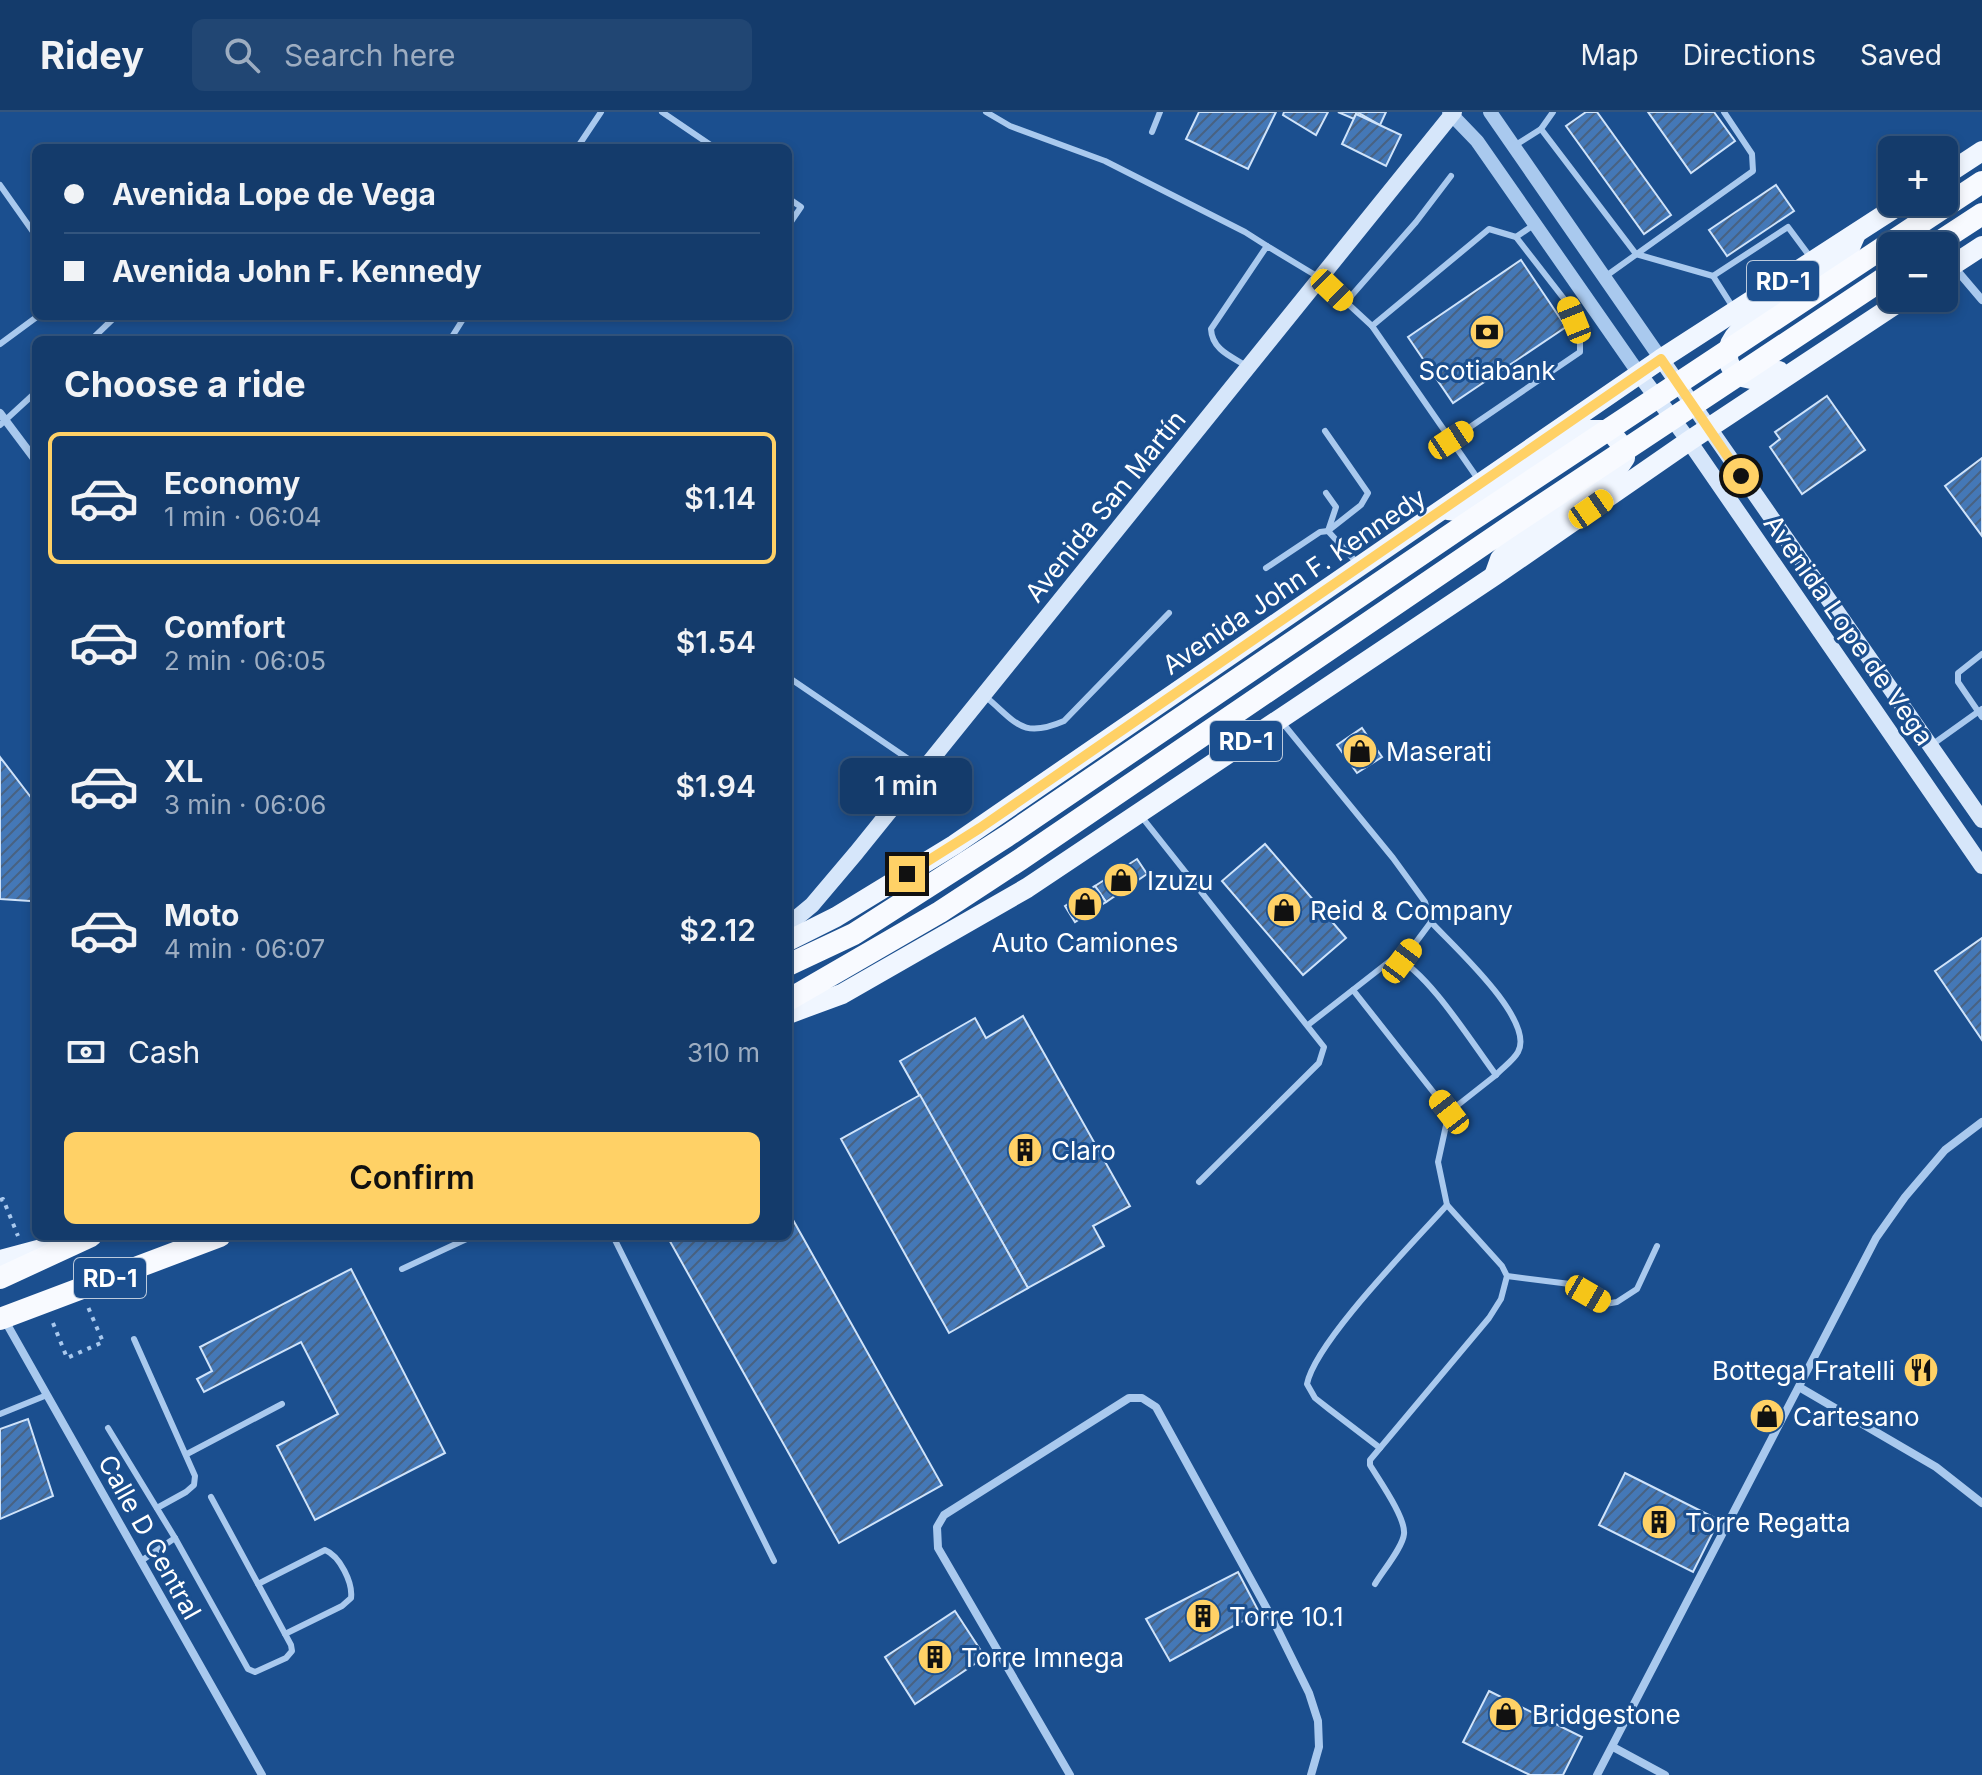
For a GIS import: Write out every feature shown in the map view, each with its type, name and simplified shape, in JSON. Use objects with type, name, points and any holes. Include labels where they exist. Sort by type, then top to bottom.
[{"type":"highway","name":"RD-1","points":[[792,963],[854,934],[1007,836],[1466,524],[1982,182]]},
{"type":"highway","points":[[1954,232],[1982,214]]},
{"type":"highway","name":"RD-1","points":[[792,998],[940,912],[1021,859],[1512,525],[1878,282]]},
{"type":"highway","name":"RD-1","points":[[0,1278],[82,1240]]},
{"type":"highway","name":"RD-1","points":[[2,1319],[210,1240]]},
{"type":"main road","name":"Avenida San Martín","points":[[792,922],[812,905],[923,769],[1452,113]]},
{"type":"main road","points":[[1958,167],[1982,151]]},
{"type":"main road","name":"Avenida John F. Kennedy","points":[[792,939],[836,917],[954,845],[1661,359],[1883,216]]},
{"type":"main road","points":[[1857,233],[1839,262],[1737,332],[1728,346],[1728,360],[1732,369],[1747,380],[1768,377],[1870,305],[1878,303]]},
{"type":"main road","points":[[1958,262],[1982,246]]},
{"type":"main road","name":"RD-1","points":[[792,1013],[842,994],[1014,896],[1494,576],[1882,312]]},
{"type":"main road","name":"Avenida Lope de Vega","points":[[1661,359],[1982,820]]},
{"type":"main road","name":"Avenida Lope de Vega","points":[[1640,375],[1689,441],[1982,866]]},
{"type":"main road","points":[[1444,509],[1457,511],[1477,503],[1589,430],[1609,430],[1620,441],[1625,458],[1613,476],[1513,544],[1500,559],[1494,576]]},
{"type":"main road","name":"RD-1","points":[[0,1260],[77,1240]]},
{"type":"street","name":"Avenida Lope de Vega","points":[[1490,112],[1661,359]]},
{"type":"street","name":"Avenida Lope de Vega","points":[[1452,113],[1477,141],[1640,375]]},
{"type":"street","points":[[1958,277],[1982,300]]},
{"type":"street","points":[[2,420],[32,456]]},
{"type":"street","points":[[1597,1775],[1876,1238],[1905,1197],[1945,1150],[1982,1122]]},
{"type":"street","name":"Calle D Central","points":[[2,1319],[262,1775]]},
{"type":"street","points":[[1799,1387],[1936,1467],[1982,1503]]},
{"type":"street","points":[[1070,1775],[938,1548],[937,1527],[944,1515],[1129,1398],[1142,1398],[1156,1407],[1272,1618],[1309,1693],[1318,1721],[1319,1747],[1311,1775]]},
{"type":"street","points":[[1613,1747],[1665,1775]]},
{"type":"lane","points":[[580,144],[601,112]]},
{"type":"lane","points":[[662,112],[709,144]]},
{"type":"lane","points":[[986,112],[1010,126],[1105,161],[1245,232],[1320,278],[1372,326],[1480,482]]},
{"type":"lane","points":[[1152,132],[1160,112]]},
{"type":"lane","points":[[1514,146],[1541,129],[1553,112]]},
{"type":"lane","points":[[1604,277],[1753,171],[1752,154],[1724,112]]},
{"type":"lane","points":[[1541,129],[1636,254],[1713,276],[1735,311]]},
{"type":"lane","points":[[1345,303],[1416,222],[1451,176]]},
{"type":"lane","points":[[0,185],[32,230]]},
{"type":"lane","points":[[792,201],[801,207],[792,220]]},
{"type":"lane","points":[[1516,237],[1535,224]]},
{"type":"lane","points":[[1713,276],[1788,227],[1813,261]]},
{"type":"lane","points":[[1372,326],[1489,229],[1516,237],[1568,304],[1580,335],[1580,352],[1451,440]]},
{"type":"lane","points":[[1248,367],[1211,341],[1211,329],[1267,246]]},
{"type":"lane","points":[[0,344],[33,320]]},
{"type":"lane","points":[[95,336],[112,320]]},
{"type":"lane","points":[[2,420],[32,395]]},
{"type":"lane","points":[[1266,568],[1310,537],[1328,531],[1361,505],[1368,493],[1325,431]]},
{"type":"lane","points":[[1326,493],[1336,507],[1328,531]]},
{"type":"lane","points":[[1328,531],[1361,567]]},
{"type":"lane","points":[[983,695],[1029,730],[1041,731],[1064,721],[1169,613]]},
{"type":"lane","points":[[1930,746],[1981,713],[1958,682],[1958,673],[1982,654]]},
{"type":"lane","points":[[792,680],[923,769]]},
{"type":"lane","points":[[1279,718],[1393,858],[1425,902],[1431,922],[1504,1001],[1520,1032],[1519,1051],[1496,1075],[1449,1112],[1438,1162],[1447,1205],[1502,1266],[1507,1276],[1501,1299],[1489,1318],[1370,1460],[1405,1532],[1375,1584]]},
{"type":"lane","points":[[1138,813],[1324,1047],[1319,1063],[1199,1182]]},
{"type":"lane","points":[[1402,961],[1431,922]]},
{"type":"lane","points":[[1308,1025],[1395,957],[1409,964],[1424,979],[1496,1075]]},
{"type":"lane","points":[[1353,990],[1449,1112]]},
{"type":"lane","points":[[1380,1448],[1315,1398],[1307,1384],[1309,1373],[1327,1343],[1447,1205]]},
{"type":"lane","points":[[402,1269],[464,1240]]},
{"type":"lane","points":[[615,1240],[774,1561]]},
{"type":"lane","points":[[1507,1276],[1570,1284],[1605,1304],[1617,1302],[1637,1289],[1657,1246]]},
{"type":"lane","points":[[134,1339],[195,1476],[194,1485],[157,1508]]},
{"type":"lane","points":[[0,1414],[47,1395]]},
{"type":"lane","points":[[187,1454],[282,1404]]},
{"type":"lane","points":[[108,1428],[175,1538],[248,1669],[255,1672],[286,1658],[292,1651],[211,1497]]},
{"type":"lane","points":[[141,1561],[175,1538]]},
{"type":"lane","points":[[258,1584],[325,1550],[337,1558],[352,1591],[351,1598],[342,1606],[285,1634]]},
{"type":"path","points":[[67,1358],[103,1342],[80,1290]]},
{"type":"building","points":[[1199,112],[1276,112],[1248,169],[1186,139]]},
{"type":"building","points":[[1284,112],[1328,112],[1316,135],[1283,115]]},
{"type":"building","points":[[1338,112],[1357,112],[1354,119]]},
{"type":"building","points":[[1357,112],[1386,112],[1380,125]]},
{"type":"building","points":[[1586,112],[1597,112],[1671,215],[1644,234],[1566,126]]},
{"type":"building","points":[[1648,112],[1714,112],[1735,141],[1691,173]]},
{"type":"building","points":[[1356,114],[1401,135],[1386,166],[1342,144]]},
{"type":"building","points":[[1776,185],[1794,211],[1727,256],[1709,230]]},
{"type":"building","name":"Scotiabank","points":[[1521,260],[1566,327],[1453,403],[1408,337]]},
{"type":"building","points":[[1827,396],[1865,450],[1802,494],[1770,447],[1780,439],[1775,432]]},
{"type":"building","points":[[1982,458],[1982,536],[1945,486]]},
{"type":"building","name":"Maserati","points":[[1362,728],[1382,757],[1357,773],[1337,745]]},
{"type":"building","points":[[0,757],[32,799],[32,900],[0,899]]},
{"type":"building","name":"Reid & Company","points":[[1265,844],[1346,938],[1303,975],[1222,881]]},
{"type":"building","name":"Izuzu","points":[[1137,859],[1147,874],[1106,902],[1095,886]]},
{"type":"building","name":"Auto Camiones","points":[[1095,886],[1106,902],[1075,922],[1065,906]]},
{"type":"building","points":[[1982,938],[1982,1040],[1935,971]]},
{"type":"building","name":"Claro","points":[[1023,1016],[1130,1206],[1093,1226],[1104,1246],[1028,1288],[900,1061],[975,1018],[986,1038]]},
{"type":"building","points":[[920,1095],[1028,1288],[949,1333],[841,1139]]},
{"type":"building","points":[[792,1218],[942,1485],[839,1543],[669,1240],[792,1240]]},
{"type":"building","points":[[351,1269],[445,1453],[315,1520],[277,1446],[338,1414],[301,1342],[204,1392],[197,1379],[212,1371],[200,1347]]},
{"type":"building","points":[[28,1419],[53,1496],[0,1519],[0,1429]]},
{"type":"building","name":"Torre Regatta","points":[[1625,1473],[1719,1520],[1693,1572],[1599,1525]]},
{"type":"building","name":"Torre 10.1","points":[[1238,1572],[1259,1612],[1170,1661],[1146,1619]]},
{"type":"building","name":"Torre Imnega","points":[[955,1611],[985,1657],[915,1704],[885,1657]]},
{"type":"building","name":"Bridgestone","points":[[1489,1691],[1582,1737],[1563,1775],[1530,1775],[1463,1742]]},
{"type":"place","name":"Scotiabank","points":[[1487,332]]},
{"type":"place","name":"Maserati","points":[[1360,751]]},
{"type":"place","name":"Izuzu","points":[[1121,880]]},
{"type":"place","name":"Auto Camiones","points":[[1085,904]]},
{"type":"place","name":"Reid & Company","points":[[1284,910]]},
{"type":"place","name":"Claro","points":[[1025,1150]]},
{"type":"place","name":"Bottega Fratelli","points":[[1921,1370]]},
{"type":"place","name":"Cartesano","points":[[1767,1416]]},
{"type":"place","name":"Torre Regatta","points":[[1659,1522]]},
{"type":"place","name":"Torre 10.1","points":[[1203,1616]]},
{"type":"place","name":"Torre Imnega","points":[[935,1657]]},
{"type":"place","name":"Bridgestone","points":[[1506,1714]]},
{"type":"route","points":[[907,874],[980,828],[1661,359],[1741,476]]}]
